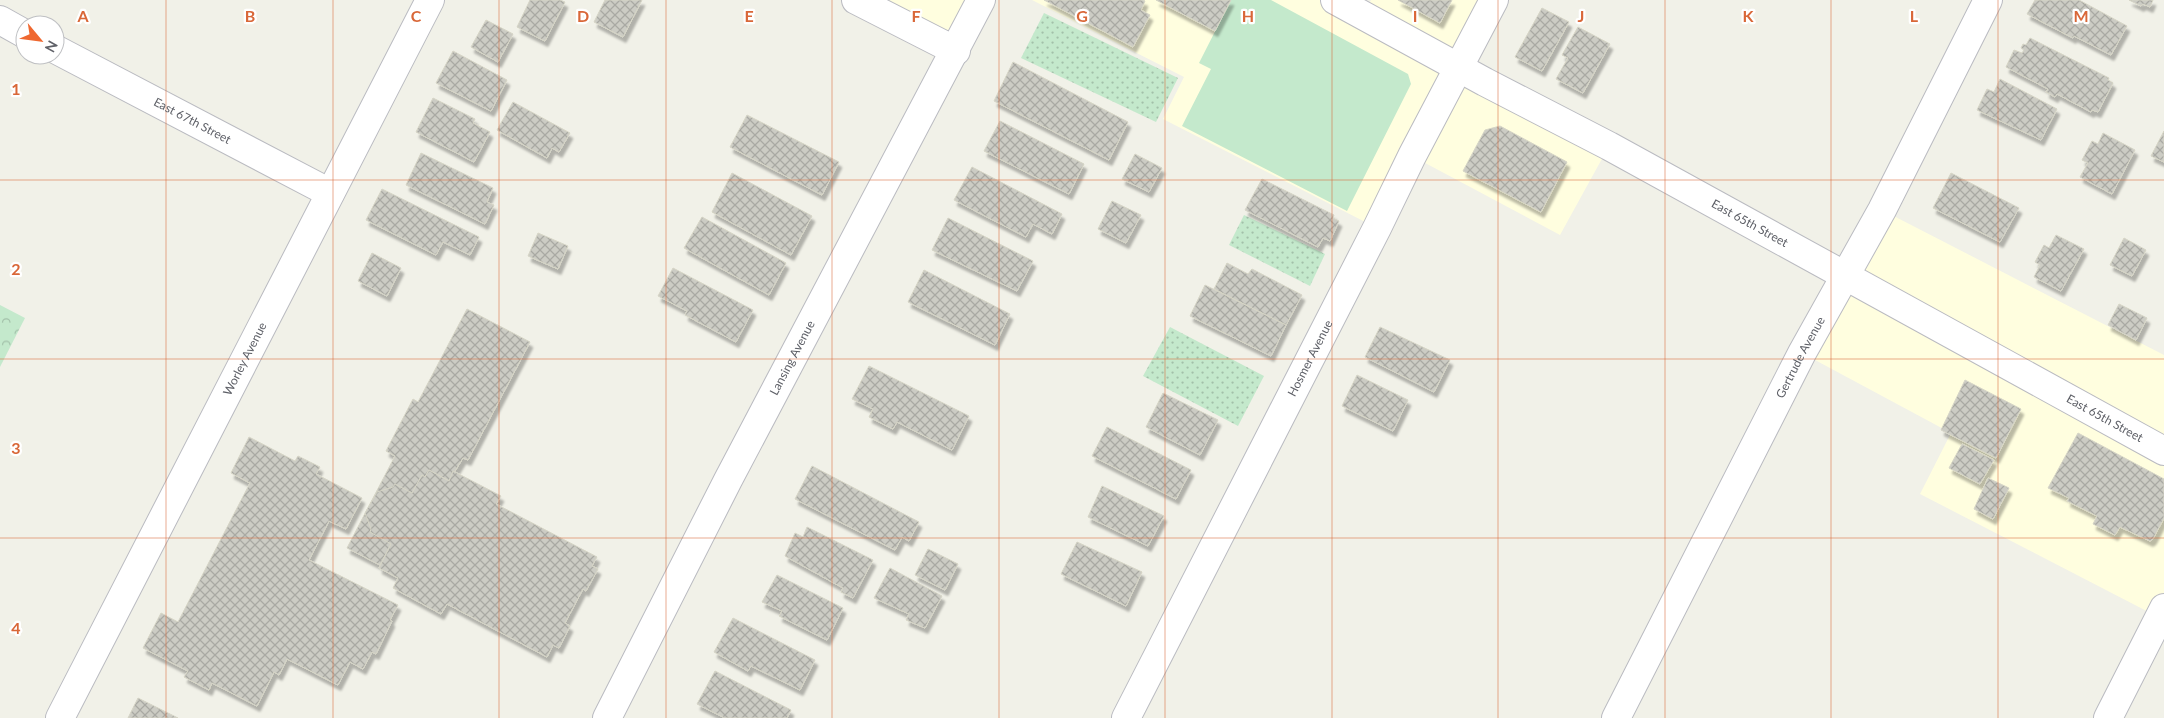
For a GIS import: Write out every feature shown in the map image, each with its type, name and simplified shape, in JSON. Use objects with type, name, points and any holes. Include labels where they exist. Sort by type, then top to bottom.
[{"type":"street","name":"Worley Avenue","points":[[60,718],[430,0]]},
{"type":"street","points":[[856,0],[956,51]]},
{"type":"street","name":"Lansing Avenue","points":[[607,718],[728,480],[982,0]]},
{"type":"street","name":"East 65th Street","points":[[1335,0],[1458,68],[1609,146],[2164,451]]},
{"type":"street","name":"Hosmer Avenue","points":[[1126,718],[1494,0]]},
{"type":"street","name":"Gertrude Avenue","points":[[1616,718],[1802,353],[1846,276],[1988,0]]},
{"type":"street","points":[[0,20],[15,28]]},
{"type":"street","name":"East 67th Street","points":[[65,54],[330,193]]},
{"type":"street","points":[[2108,718],[2164,608]]},
{"type":"shaded area","points":[[856,0],[981,0],[956,51]]},
{"type":"shaded area","points":[[1032,0],[1335,0],[1363,15],[1371,0],[1494,0],[1458,68],[1609,146],[1560,235],[1412,156],[1377,228],[1163,119],[1184,77]]},
{"type":"shaded area","points":[[1882,210],[2164,355],[2164,620],[1920,494],[1951,433],[1802,353]]},
{"type":"green space","points":[[1231,0],[1271,0],[1408,74],[1411,84],[1347,211],[1182,126],[1211,69],[1199,63]]},
{"type":"green space","points":[[1044,13],[1178,78],[1156,122],[1021,58]]},
{"type":"green space","points":[[1244,215],[1325,254],[1310,286],[1229,245]]},
{"type":"green space","points":[[0,305],[25,318],[0,367]]},
{"type":"green space","points":[[1170,327],[1264,376],[1238,426],[1143,376]]},
{"type":"building","points":[[530,0],[560,0],[565,2],[545,41],[517,27]]},
{"type":"building","points":[[605,0],[642,0],[623,37],[594,22]]},
{"type":"building","points":[[1044,0],[1143,0],[1145,1],[1141,10],[1150,15],[1133,47]]},
{"type":"building","points":[[1156,0],[1231,0],[1215,31]]},
{"type":"building","points":[[1398,0],[1452,0],[1440,23]]},
{"type":"building","points":[[2035,0],[2079,0],[2127,26],[2111,55],[2027,14]]},
{"type":"building","points":[[2129,0],[2153,0],[2150,7],[2143,4],[2141,6]]},
{"type":"building","points":[[1542,8],[1569,22],[1542,71],[1515,57]]},
{"type":"building","points":[[486,20],[513,34],[498,62],[471,47]]},
{"type":"building","points":[[1578,27],[1610,44],[1583,93],[1556,79],[1568,58],[1562,55]]},
{"type":"building","points":[[2030,38],[2109,78],[2108,80],[2113,83],[2098,112],[2092,110],[2091,112],[2057,94],[2055,97],[2046,92],[2048,89],[2006,67],[2014,50],[2022,53],[2024,50],[2021,48],[2023,44],[2026,45]]},
{"type":"building","points":[[453,51],[507,80],[491,111],[436,83]]},
{"type":"building","points":[[1013,62],[1128,122],[1109,160],[994,101]]},
{"type":"building","points":[[2000,79],[2057,109],[2041,140],[1977,110],[1987,89],[1994,92]]},
{"type":"building","points":[[433,98],[475,119],[473,123],[490,132],[474,162],[416,132]]},
{"type":"building","points":[[513,102],[570,133],[559,152],[552,148],[547,158],[497,130]]},
{"type":"building","points":[[747,115],[839,162],[822,195],[730,147]]},
{"type":"building","points":[[1000,121],[1084,164],[1069,194],[984,151]]},
{"type":"building","points":[[1500,126],[1567,162],[1541,212],[1463,171],[1485,130]]},
{"type":"building","points":[[2164,131],[2164,162],[2151,156]]},
{"type":"building","points":[[2103,133],[2135,150],[2112,194],[2080,177],[2088,163],[2082,160],[2092,141],[2098,144]]},
{"type":"building","points":[[421,153],[493,188],[487,202],[494,205],[485,224],[406,185]]},
{"type":"building","points":[[1135,154],[1162,168],[1149,192],[1122,179]]},
{"type":"building","points":[[972,167],[1062,214],[1052,234],[1033,224],[1026,237],[954,200]]},
{"type":"building","points":[[732,173],[812,216],[791,255],[712,212]]},
{"type":"building","points":[[1951,173],[2019,208],[2000,242],[1933,208]]},
{"type":"building","points":[[1262,179],[1334,215],[1333,218],[1339,221],[1330,241],[1323,238],[1318,247],[1245,210]]},
{"type":"building","points":[[382,189],[479,237],[470,255],[443,242],[436,255],[366,220]]},
{"type":"building","points":[[1112,201],[1141,215],[1126,243],[1098,229]]},
{"type":"building","points":[[702,217],[786,263],[769,295],[684,248]]},
{"type":"building","points":[[948,218],[1033,261],[1017,291],[932,250]]},
{"type":"building","points":[[538,233],[568,246],[558,269],[528,256]]},
{"type":"building","points":[[2056,235],[2084,249],[2061,291],[2034,277],[2040,265],[2035,262],[2044,245],[2049,248]]},
{"type":"building","points":[[2124,238],[2146,250],[2132,276],[2110,265]]},
{"type":"building","points":[[372,253],[401,268],[387,296],[358,281]]},
{"type":"building","points":[[1227,263],[1248,274],[1252,269],[1302,295],[1286,325],[1214,289]]},
{"type":"building","points":[[673,268],[753,310],[736,342],[685,315],[687,311],[658,296]]},
{"type":"building","points":[[924,270],[1010,314],[995,345],[908,302]]},
{"type":"building","points":[[1205,285],[1286,325],[1271,356],[1190,316]]},
{"type":"building","points":[[2119,304],[2147,318],[2136,340],[2108,325]]},
{"type":"building","points":[[467,309],[530,342],[468,460],[463,458],[449,481],[429,470],[425,477],[422,475],[387,541],[391,544],[380,565],[347,548],[395,456],[386,451],[413,399],[418,402]]},
{"type":"building","points":[[1380,327],[1450,360],[1434,392],[1365,357]]},
{"type":"building","points":[[869,366],[969,416],[952,450],[897,422],[893,429],[869,417],[873,409],[852,399]]},
{"type":"building","points":[[1357,375],[1408,400],[1393,431],[1342,406]]},
{"type":"building","points":[[1965,380],[2021,409],[1996,458],[1941,430]]},
{"type":"building","points":[[1163,393],[1218,420],[1200,455],[1146,427]]},
{"type":"building","points":[[1107,427],[1191,470],[1176,499],[1092,456]]},
{"type":"building","points":[[2078,433],[2164,479],[2164,518],[2153,539],[2150,541],[2120,527],[2115,535],[2093,524],[2097,516],[2067,501],[2069,498],[2048,488]]},
{"type":"building","points":[[249,437],[295,461],[298,456],[320,467],[316,474],[362,498],[346,529],[329,521],[309,560],[398,605],[376,654],[372,652],[363,669],[350,662],[338,685],[287,659],[279,675],[274,672],[257,706],[212,683],[209,690],[184,677],[188,671],[143,648],[161,613],[178,622],[250,483],[231,473]]},
{"type":"building","points":[[1962,444],[1994,460],[1980,484],[1949,468]]},
{"type":"building","points":[[812,466],[919,522],[909,541],[902,537],[895,550],[795,499]]},
{"type":"building","points":[[429,470],[449,481],[453,471],[501,496],[496,504],[597,557],[592,566],[598,569],[586,591],[583,589],[565,623],[570,626],[559,648],[553,645],[547,657],[447,604],[441,614],[393,588],[398,578],[379,568],[391,544],[370,532],[371,529],[365,513],[377,492],[393,487],[395,484],[412,493],[422,475],[425,477]]},
{"type":"building","points":[[1988,478],[2009,488],[1993,519],[1974,509]]},
{"type":"building","points":[[1102,486],[1164,516],[1148,546],[1088,517]]},
{"type":"building","points":[[807,527],[873,560],[853,598],[841,592],[843,588],[785,556],[795,533],[803,537]]},
{"type":"building","points":[[1077,542],[1142,572],[1126,606],[1061,574]]},
{"type":"building","points":[[928,549],[958,564],[945,590],[915,575]]},
{"type":"building","points":[[890,568],[942,596],[925,628],[906,620],[909,614],[874,598]]},
{"type":"building","points":[[777,575],[843,608],[827,640],[779,616],[782,611],[762,602]]},
{"type":"building","points":[[733,618],[815,660],[800,690],[751,666],[748,671],[714,652]]},
{"type":"building","points":[[715,671],[791,710],[787,718],[725,718],[697,704]]},
{"type":"building","points":[[138,698],[178,718],[128,718]]}]
